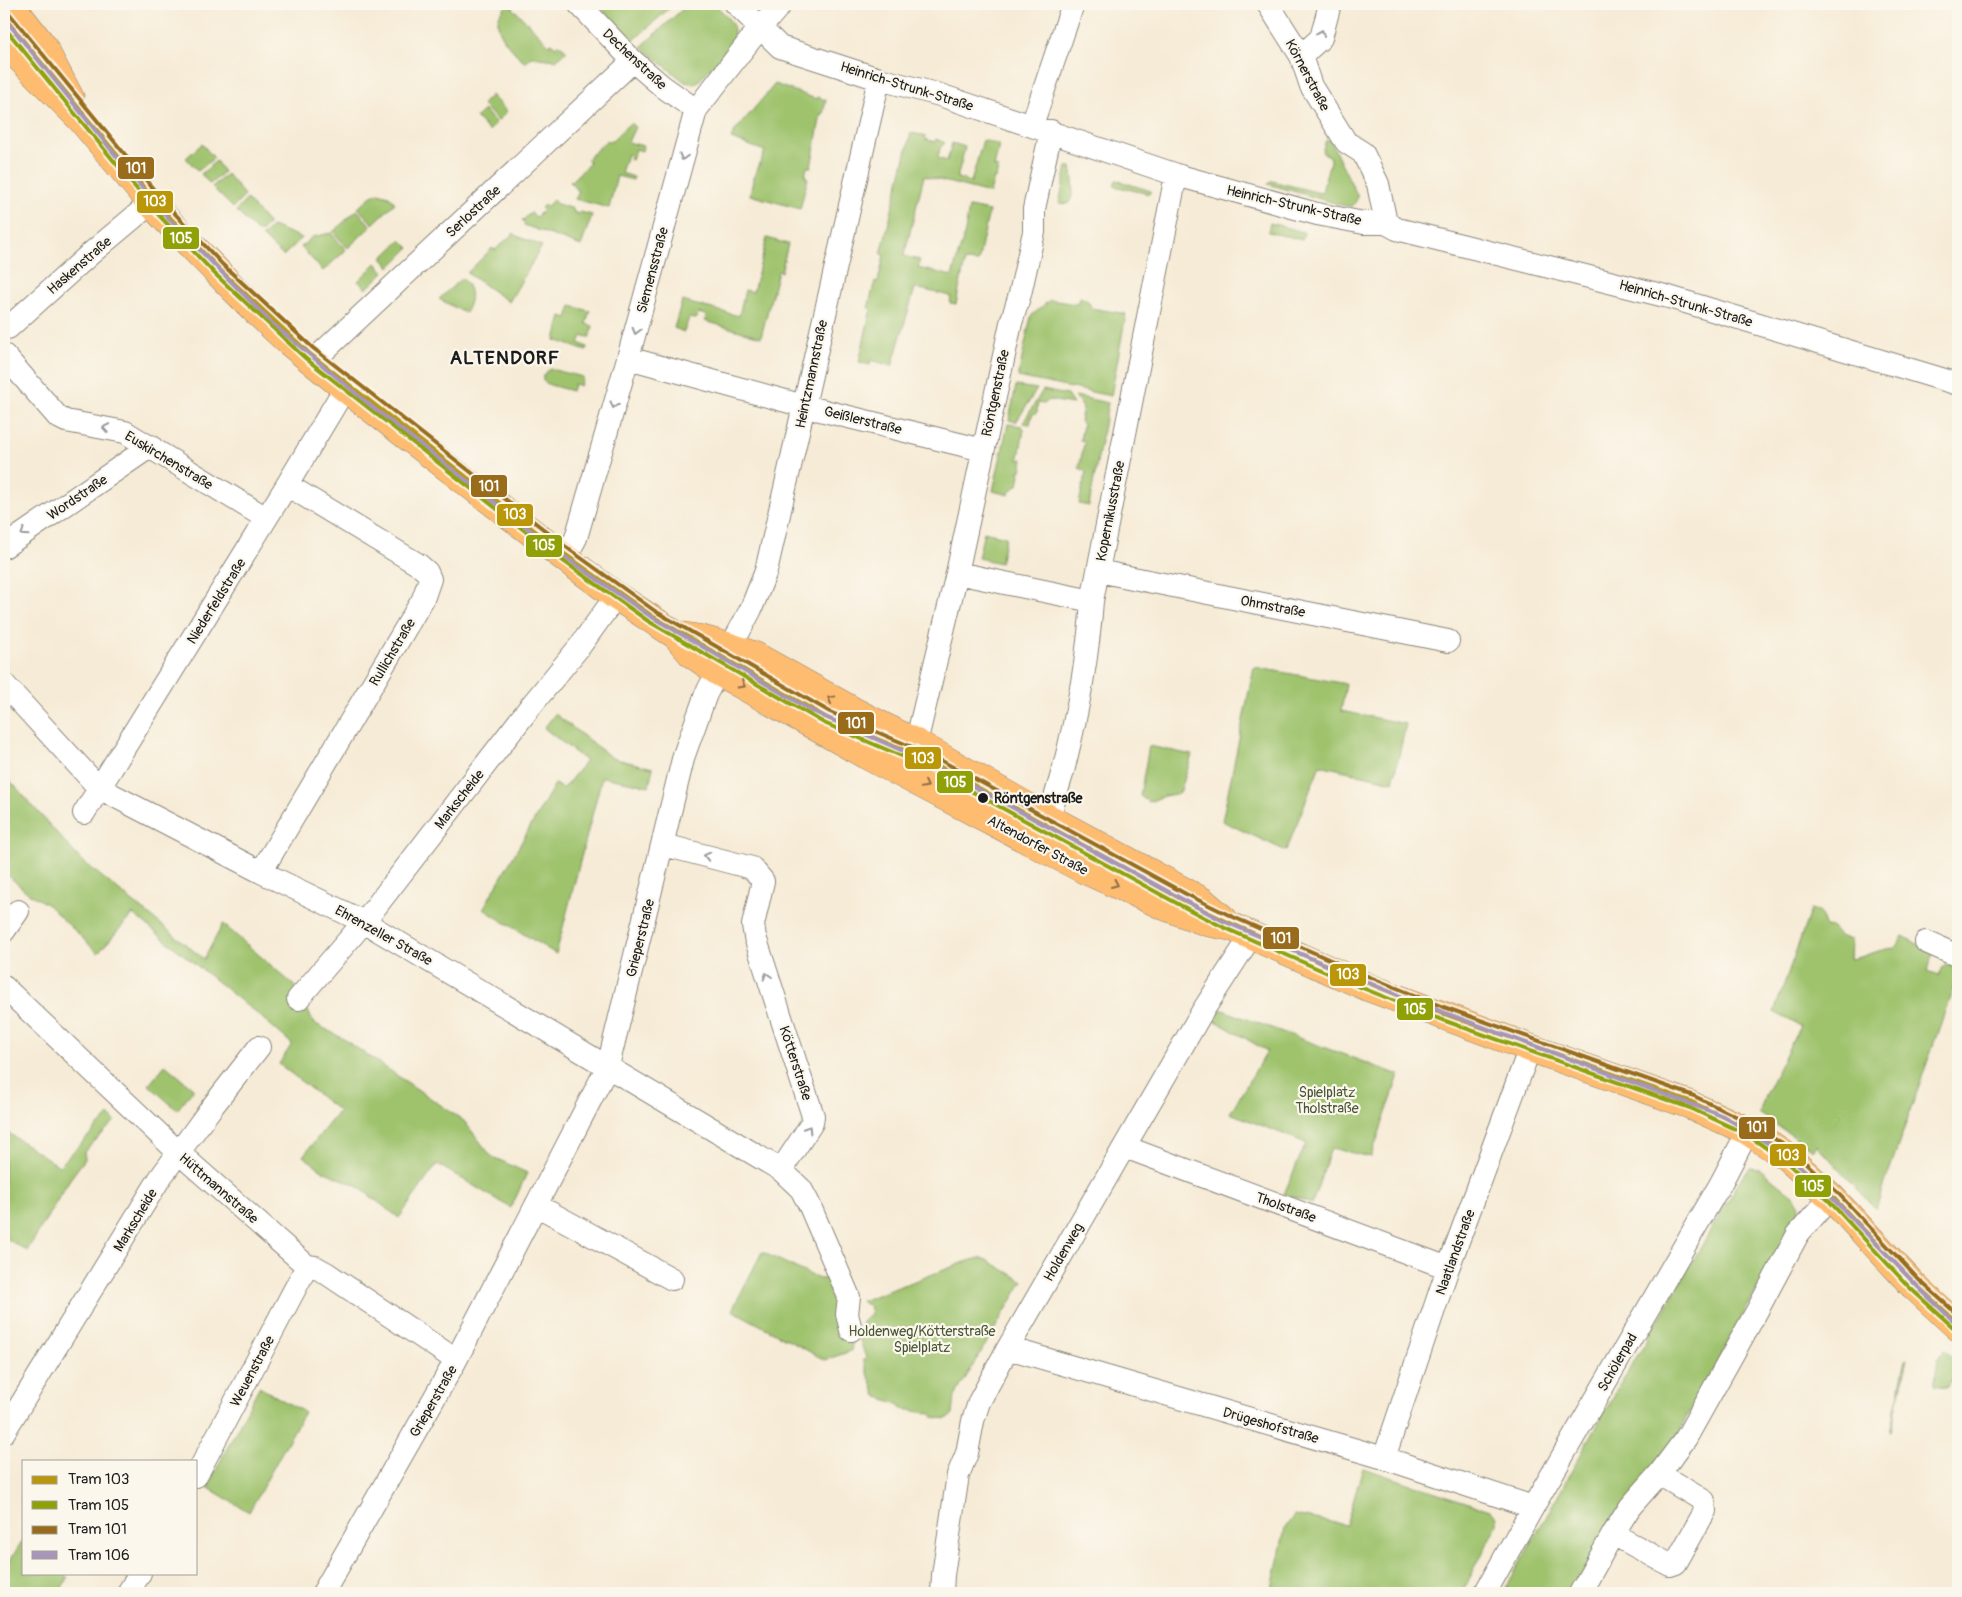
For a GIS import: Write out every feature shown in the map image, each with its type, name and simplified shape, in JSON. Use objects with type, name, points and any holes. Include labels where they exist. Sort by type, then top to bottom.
[{"type":"main road","name":"Altendorfer Straße","points":[[10,4],[42,45],[81,119]]},
{"type":"main road","name":"Altendorfer Straße","points":[[4,42],[81,119],[151,203],[253,308],[312,362],[565,558],[616,596],[676,635],[692,654],[723,660],[755,656],[1202,901],[1241,931]]},
{"type":"main road","name":"Altendorfer Straße","points":[[723,660],[816,728],[1084,869],[1164,906],[1206,922],[1241,931],[1370,988],[1530,1048],[1688,1104],[1748,1131],[1788,1157],[1831,1197],[1914,1286],[1958,1327]]},
{"type":"street","name":"Dechenstraße","points":[[579,4],[633,61],[662,86],[696,110]]},
{"type":"street","name":"Heinrich-Strunk-Straße","points":[[736,4],[780,47],[940,95],[1176,175],[1317,214],[1364,223],[1386,223],[1397,229],[1669,297],[1958,384]]},
{"type":"street","name":"Siemensstraße","points":[[565,558],[576,538],[696,110],[781,4]]},
{"type":"street","name":"Röntgenstraße","points":[[916,743],[957,573],[1010,323],[1020,294],[1034,232],[1034,209],[1042,128],[1073,4]]},
{"type":"street","name":"Körnerstraße","points":[[1268,4],[1301,56],[1311,86],[1346,142],[1363,153],[1378,184],[1386,223]]},
{"type":"street","points":[[1301,56],[1321,38],[1330,4]]},
{"type":"street","name":"Serlostraße","points":[[312,362],[633,61]]},
{"type":"street","name":"Heintzmannstraße","points":[[723,660],[751,609],[766,571],[879,78]]},
{"type":"street","name":"Kopernikusstraße","points":[[1040,846],[1050,819],[1072,728],[1088,644],[1092,601],[1176,175]]},
{"type":"street","name":"Haskenstraße","points":[[8,328],[151,203]]},
{"type":"street","name":"Euskirchenstraße","points":[[4,355],[58,418],[126,432],[266,518]]},
{"type":"street","name":"Geißlerstraße","points":[[628,358],[804,406],[983,450]]},
{"type":"street","name":"Niederfeldstraße","points":[[84,813],[288,485],[345,388]]},
{"type":"street","name":"Wordstraße","points":[[4,547],[151,446]]},
{"type":"street","name":"Rullichstraße","points":[[261,872],[423,599],[430,580],[427,572],[419,565],[288,485]]},
{"type":"street","name":"Ohmstraße","points":[[1098,571],[1448,641]]},
{"type":"street","points":[[957,573],[1092,601]]},
{"type":"street","name":"Markscheide","points":[[298,999],[364,922],[530,707],[580,646],[616,596]]},
{"type":"street","name":"Grieperstraße","points":[[323,1593],[456,1360],[608,1066],[664,845],[684,755],[706,694],[723,660]]},
{"type":"street","name":"Ehrenzeller Straße","points":[[4,684],[99,788],[261,872],[364,922],[781,1170]]},
{"type":"street","name":"Kötterstraße","points":[[664,845],[752,868],[763,880],[754,925],[755,937],[814,1116],[812,1123],[781,1170]]},
{"type":"street","points":[[4,931],[18,911]]},
{"type":"street","name":"Holdenweg","points":[[942,1593],[958,1475],[966,1453],[979,1402],[1008,1348],[1202,1012],[1241,931]]},
{"type":"street","points":[[1926,942],[1958,956]]},
{"type":"street","name":"Hüttmannstraße","points":[[4,987],[179,1153],[307,1266],[315,1267],[326,1273],[456,1360]]},
{"type":"street","name":"Markscheide","points":[[4,1432],[160,1178],[212,1106],[259,1047]]},
{"type":"street","name":"Naatlandstraße","points":[[1384,1458],[1448,1268],[1530,1048]]},
{"type":"street","name":"Schölerpad","points":[[1485,1593],[1716,1191],[1748,1131]]},
{"type":"street","name":"Tholstraße","points":[[1124,1147],[1448,1268]]},
{"type":"street","points":[[781,1170],[801,1189],[809,1204],[849,1297],[847,1314],[851,1330]]},
{"type":"street","points":[[1580,1593],[1630,1507],[1659,1474],[1686,1438],[1798,1234],[1831,1197]]},
{"type":"street","points":[[536,1205],[672,1278]]},
{"type":"street","name":"Weuenstraße","points":[[198,1472],[307,1266]]},
{"type":"street","name":"Drügeshofstraße","points":[[1008,1348],[1384,1458],[1533,1507]]},
{"type":"street","points":[[1613,1534],[1670,1565],[1676,1563],[1705,1511],[1704,1501],[1659,1474]]},
{"type":"street","points":[[128,1593],[139,1574]]},
{"type":"green space","points":[[509,4],[549,45],[551,43],[556,47],[559,44],[567,51],[556,60],[531,57],[525,63],[506,42],[498,27],[498,19]]},
{"type":"green space","points":[[597,4],[632,4],[645,7],[650,4],[674,4],[633,41]]},
{"type":"green space","points":[[688,4],[715,4],[729,19],[734,29],[734,35],[727,49],[699,81],[694,84],[685,82],[641,47]]},
{"type":"green space","points":[[775,84],[816,99],[817,97],[826,100],[823,114],[821,114],[811,167],[807,167],[805,176],[808,178],[800,209],[750,195],[753,180],[765,151],[731,139],[735,131]]},
{"type":"green space","points":[[491,95],[507,112],[498,121],[482,104]]},
{"type":"green space","points":[[484,110],[496,123],[489,131],[476,117]]},
{"type":"green space","points":[[630,123],[635,127],[628,142],[643,146],[642,151],[636,149],[632,160],[629,159],[630,155],[627,154],[621,173],[634,177],[633,180],[617,176],[609,208],[575,199],[579,192],[570,182],[590,163],[587,159],[607,140],[610,142]]},
{"type":"green space","points":[[911,133],[926,136],[925,139],[935,142],[936,139],[945,143],[940,148],[938,158],[947,161],[952,143],[965,147],[957,178],[971,182],[983,140],[999,145],[994,167],[998,168],[990,193],[924,176],[904,256],[920,260],[918,268],[952,276],[965,232],[969,207],[989,211],[978,262],[965,261],[956,304],[950,303],[951,296],[915,288],[892,366],[871,360],[870,365],[859,362],[871,309],[868,308],[875,281],[878,282],[884,255],[881,254]]},
{"type":"green space","points":[[1326,140],[1330,140],[1357,195],[1353,206],[1345,206],[1268,184],[1272,181],[1322,192],[1331,157],[1322,152]]},
{"type":"green space","points":[[202,144],[214,158],[198,171],[186,158]]},
{"type":"green space","points":[[216,161],[224,172],[210,184],[201,174]]},
{"type":"green space","points":[[1067,167],[1071,167],[1073,186],[1071,200],[1068,204],[1059,203]]},
{"type":"green space","points":[[227,174],[245,196],[233,208],[212,187]]},
{"type":"green space","points":[[1116,180],[1151,191],[1149,194],[1114,186]]},
{"type":"green space","points":[[378,193],[389,196],[395,203],[373,224],[358,208],[370,197]]},
{"type":"green space","points":[[247,199],[269,224],[259,233],[236,211]]},
{"type":"green space","points":[[553,200],[557,204],[574,209],[573,212],[592,215],[581,246],[524,225],[525,223],[522,221],[531,212],[536,217],[543,210],[541,208],[544,205],[547,206]]},
{"type":"green space","points":[[357,210],[371,226],[348,248],[333,232]]},
{"type":"green space","points":[[1270,223],[1304,232],[1302,240],[1268,232]]},
{"type":"green space","points":[[272,226],[302,238],[283,256],[262,236]]},
{"type":"green space","points":[[331,233],[346,250],[323,271],[301,247],[312,237]]},
{"type":"green space","points":[[514,233],[542,246],[509,302],[467,273],[492,248],[495,250]]},
{"type":"green space","points":[[767,238],[788,244],[781,272],[778,271],[761,337],[705,321],[706,315],[698,313],[696,319],[689,318],[684,332],[674,328],[682,301],[739,316],[745,290],[753,292]]},
{"type":"green space","points":[[401,240],[409,248],[390,267],[382,258]]},
{"type":"green space","points":[[376,263],[384,272],[366,289],[358,281]]},
{"type":"green space","points":[[462,278],[466,282],[471,294],[465,313],[439,299]]},
{"type":"green space","points":[[1081,297],[1089,302],[1091,308],[1126,314],[1111,396],[1018,377],[1031,316],[1050,300],[1076,304]]},
{"type":"green space","points":[[571,306],[590,311],[586,324],[593,326],[590,337],[582,336],[579,343],[587,347],[586,351],[555,340],[561,316],[567,318]]},
{"type":"green space","points":[[550,369],[583,377],[580,386],[574,384],[572,391],[550,385],[543,381],[543,375]]},
{"type":"green space","points":[[1016,386],[1037,389],[1016,422],[1009,420]]},
{"type":"green space","points":[[1043,390],[1067,395],[1073,404],[1049,400],[1044,404],[1038,403],[1037,412],[1032,415],[1030,424],[1023,423]]},
{"type":"green space","points":[[1075,396],[1108,403],[1089,506],[1079,504],[1086,471],[1079,468],[1086,442],[1080,440],[1083,425],[1080,421],[1083,408]]},
{"type":"green space","points":[[1008,424],[1022,426],[1024,429],[1018,458],[1018,460],[1023,459],[1021,471],[1018,471],[1020,474],[1018,485],[1010,491],[1009,495],[993,491]]},
{"type":"green space","points":[[984,532],[1006,537],[1000,563],[978,558]]},
{"type":"green space","points":[[1254,667],[1346,684],[1341,711],[1406,724],[1393,782],[1320,765],[1286,851],[1222,821]]},
{"type":"green space","points":[[555,714],[612,758],[653,768],[649,786],[602,777],[556,954],[483,909],[555,784],[563,789],[586,761],[544,728]]},
{"type":"green space","points":[[1149,746],[1192,755],[1180,793],[1164,796],[1149,802],[1140,796]]},
{"type":"green space","points":[[4,774],[81,860],[204,959],[223,924],[296,987],[314,1023],[342,1038],[464,1121],[491,1156],[527,1173],[511,1208],[437,1164],[399,1218],[356,1185],[325,1172],[303,1156],[339,1111],[279,1064],[292,1044],[133,914],[98,953],[48,905],[28,893],[4,872]]},
{"type":"green space","points":[[1811,909],[1820,912],[1826,928],[1830,926],[1839,936],[1851,940],[1850,959],[1895,948],[1903,936],[1934,953],[1927,972],[1938,976],[1942,967],[1946,964],[1958,968],[1958,974],[1876,1209],[1817,1145],[1813,1150],[1759,1113],[1766,1093],[1800,1026],[1774,1012]]},
{"type":"green space","name":"Spielplatz Tholstraße","points":[[1220,1009],[1399,1075],[1371,1157],[1331,1148],[1312,1204],[1284,1194],[1306,1143],[1230,1113],[1267,1051],[1214,1020]]},
{"type":"green space","points":[[165,1065],[194,1089],[177,1110],[149,1085]]},
{"type":"green space","points":[[109,1115],[115,1121],[84,1152],[85,1159],[70,1179],[27,1251],[4,1237],[4,1130],[59,1166]]},
{"type":"green space","points":[[1750,1168],[1760,1169],[1795,1197],[1800,1206],[1798,1215],[1671,1446],[1571,1593],[1503,1593],[1612,1399],[1742,1177]]},
{"type":"green space","points":[[762,1252],[819,1279],[839,1278],[852,1345],[851,1351],[825,1360],[732,1310]]},
{"type":"green space","name":"Holdenweg/Kötterstraße Spielplatz","points":[[980,1258],[987,1260],[1023,1281],[955,1396],[953,1415],[946,1419],[933,1417],[931,1414],[904,1409],[898,1404],[876,1396],[863,1359],[866,1358],[857,1332],[862,1322],[871,1313],[869,1306],[861,1301]]},
{"type":"green space","points":[[1945,1350],[1958,1362],[1958,1370],[1946,1387],[1934,1385],[1938,1360],[1936,1359]]},
{"type":"green space","points":[[1908,1359],[1891,1431],[1890,1431],[1906,1360]]},
{"type":"green space","points":[[259,1387],[304,1412],[249,1512],[207,1487]]},
{"type":"green space","points":[[1363,1468],[1490,1510],[1497,1517],[1497,1525],[1462,1593],[1271,1593],[1285,1528],[1294,1515],[1346,1525]]},
{"type":"green space","points":[[22,1541],[22,1574],[64,1574],[68,1577],[59,1593],[8,1593],[4,1591],[4,1570]]},
{"type":"tram line","name":"101","points":[[9,13],[164,202],[223,265],[313,348],[570,550],[655,611],[830,712],[931,755],[1186,894],[1231,916],[1360,973],[1441,1006],[1694,1096],[1752,1124],[1793,1151],[1837,1192],[1919,1280],[1958,1315]]},
{"type":"tram line","name":"103","points":[[4,17],[159,206],[219,269],[309,353],[566,555],[652,616],[827,718],[928,760],[1183,900],[1228,922],[1439,1012],[1692,1102],[1749,1129],[1789,1156],[1832,1196],[1915,1284],[1958,1323]]},
{"type":"tram line","name":"106","points":[[9,24],[160,210],[273,324],[370,405],[565,557],[650,616],[814,712],[928,762],[1223,921],[1405,998],[1723,1116],[1779,1150],[1809,1174],[1923,1292],[1958,1325]]},
{"type":"tram line","name":"105","points":[[4,27],[154,210],[215,274],[305,358],[562,560],[648,621],[824,723],[925,766],[1225,928],[1355,985],[1437,1018],[1690,1108],[1746,1134],[1785,1161],[1828,1200],[1910,1288],[1954,1328]]},
{"type":"place","name":"Röntgenstraße","points":[[983,798]]},
{"type":"district","name":"ALTENDORF","points":[[505,357]]}]
